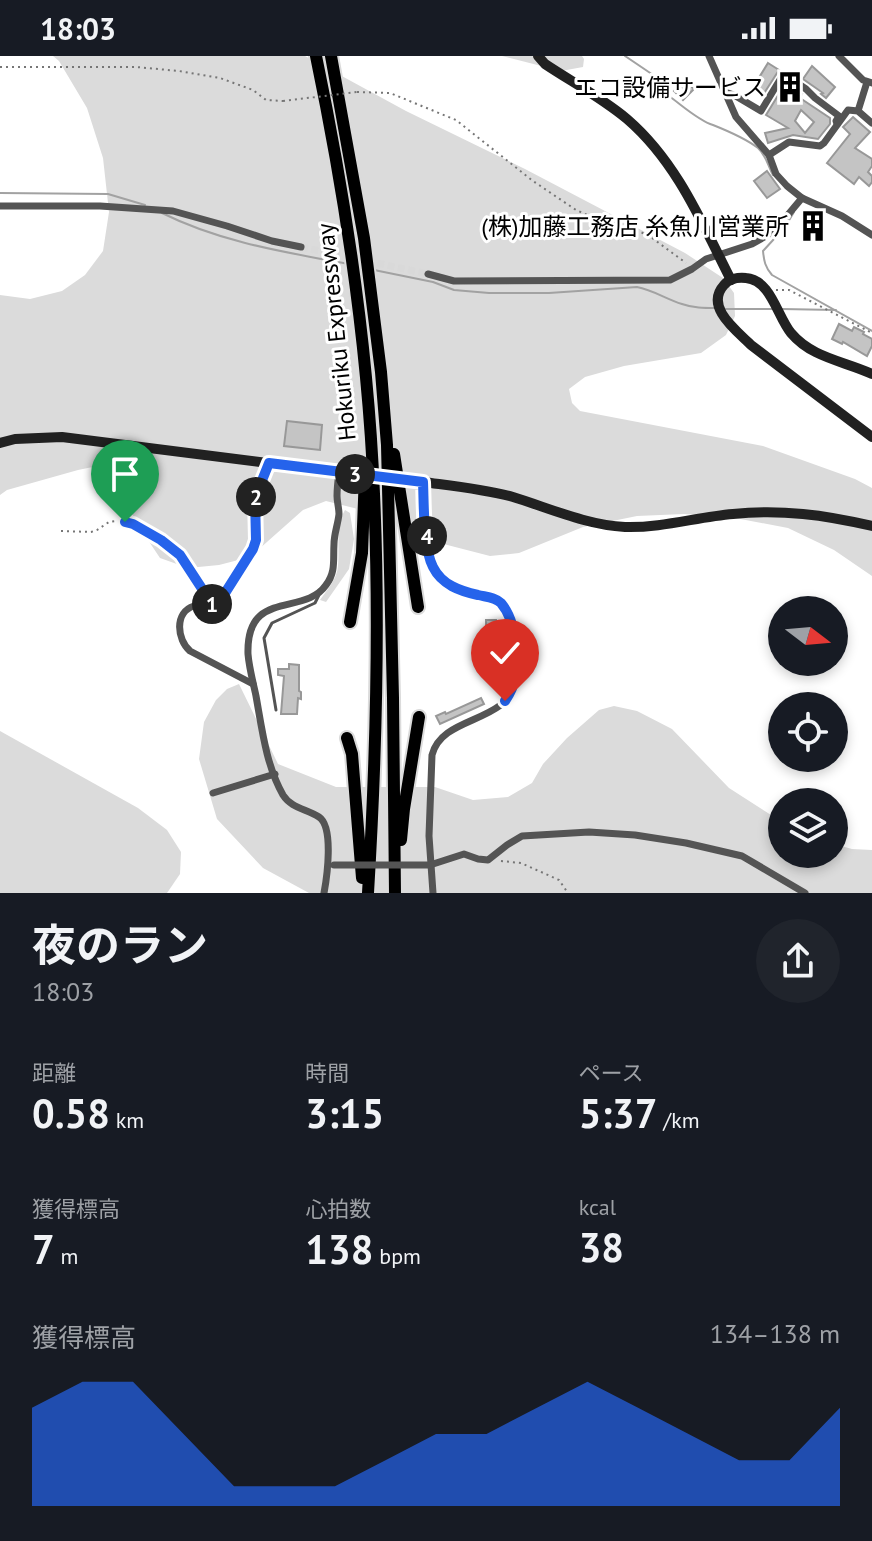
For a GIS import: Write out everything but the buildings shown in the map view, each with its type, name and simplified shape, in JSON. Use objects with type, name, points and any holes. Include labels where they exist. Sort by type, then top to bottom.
[{"type":"highway","name":"Hokuriku Expressway","points":[[316,56],[339,174],[358,308],[374,493],[376,670],[366,893]]},
{"type":"highway","name":"Hokuriku Expressway","points":[[331,56],[362,226],[381,372],[390,513],[397,893]]},
{"type":"highway","points":[[350,622],[362,553],[366,488],[358,308]]},
{"type":"highway","points":[[381,372],[418,607]]},
{"type":"highway","points":[[397,893],[404,809],[419,717]]},
{"type":"highway","points":[[347,738],[352,754],[366,893]]},
{"type":"street","points":[[538,56],[545,64],[608,104],[647,137],[675,173],[731,280]]},
{"type":"street","points":[[709,56],[736,117],[769,155],[776,174],[802,198],[842,216],[872,235]]},
{"type":"street","points":[[839,56],[870,83],[858,111]]},
{"type":"street","points":[[725,92],[761,111],[781,78],[788,77],[839,116],[837,124]]},
{"type":"street","points":[[769,155],[789,142],[820,146],[848,110],[858,111],[872,123]]},
{"type":"street","points":[[428,274],[454,281],[670,280],[706,259],[752,244],[766,236],[776,229],[802,198]]},
{"type":"street","points":[[0,206],[100,206],[173,211],[301,247]]},
{"type":"street","points":[[872,374],[817,354],[804,345],[787,328],[766,289],[754,279],[731,280],[722,287],[718,295],[719,309],[751,345],[872,437]]},
{"type":"street","points":[[0,443],[15,439],[62,437],[423,482],[488,491],[621,527],[654,527],[730,514],[766,512],[816,515],[872,526]]},
{"type":"street","points":[[253,684],[190,651],[184,645],[179,630],[188,609],[220,601],[253,549],[256,540],[255,498],[269,463]]},
{"type":"street","points":[[324,893],[331,864],[322,818],[294,806],[285,798],[264,746],[248,657],[253,624],[263,614],[315,596],[332,576],[339,513],[339,472]]},
{"type":"street","points":[[423,482],[432,566],[448,585],[500,603],[514,627],[517,670],[516,683],[505,701],[496,709],[455,728],[434,745],[429,836],[433,893]]},
{"type":"street","points":[[213,793],[275,774]]},
{"type":"street","points":[[331,864],[430,865],[464,854],[488,860],[522,836],[589,832],[635,835],[742,856],[805,893]]},
{"type":"lane","points":[[276,710],[264,638],[272,623],[315,603],[321,592]]},
{"type":"path","points":[[0,67],[136,67],[179,71],[220,78],[253,90],[266,100],[283,101],[357,92],[401,96],[456,120],[533,181],[576,210],[648,235],[692,269]]},
{"type":"path","points":[[766,289],[789,290],[872,333]]},
{"type":"path","points":[[61,531],[91,532],[117,521],[133,524],[180,555],[212,604]]},
{"type":"path","points":[[488,860],[521,863],[559,880],[568,893]]},
{"type":"shaded area","points":[[53,56],[305,56],[685,253],[723,278],[734,293],[735,316],[726,335],[701,353],[624,366],[585,377],[569,389],[572,403],[580,411],[763,446],[872,488],[872,576],[834,550],[788,528],[730,517],[684,514],[637,516],[583,527],[519,553],[490,556],[428,540],[370,512],[326,501],[303,510],[250,557],[219,565],[188,568],[160,558],[129,509],[123,470],[112,463],[7,490],[0,495],[0,295],[30,299],[62,291],[85,275],[103,251],[109,212],[103,158],[87,108]]},
{"type":"shaded area","points":[[502,56],[582,56],[584,59],[583,67],[561,71]]},
{"type":"shaded area","points":[[345,510],[350,513],[354,539],[349,569],[326,602],[320,600],[337,571],[339,530]]},
{"type":"shaded area","points":[[239,684],[278,764],[336,787],[435,787],[473,800],[508,797],[532,783],[543,764],[599,710],[614,706],[637,711],[672,729],[729,788],[768,813],[768,868],[848,868],[848,848],[872,850],[872,893],[309,893],[263,868],[217,819],[199,759],[204,722],[216,700],[227,689]]},
{"type":"shaded area","points":[[0,731],[138,808],[167,830],[181,852],[180,874],[167,893],[0,893]]},
{"type":"waterway","points":[[625,56],[665,83],[666,94],[695,116],[758,148],[773,175]]},
{"type":"waterway","points":[[0,193],[108,194],[145,205]]},
{"type":"waterway","points":[[794,212],[763,251],[768,269],[772,275],[872,331]]},
{"type":"waterway","points":[[162,213],[229,239],[348,264]]},
{"type":"waterway","points":[[374,270],[433,282],[454,290],[489,293],[549,293],[637,287],[686,305],[716,308]]},
{"type":"waterway","points":[[726,309],[772,309]]},
{"type":"waterway","points":[[782,309],[836,310]]},
{"type":"tunnel","points":[[301,247],[351,258]]},
{"type":"tunnel","points":[[367,261],[428,274]]},
{"type":"place","name":"エコ設備サービス","points":[[790,87]]},
{"type":"place","name":"(株)加藤工務店 糸魚川営業所","points":[[813,226]]},
{"type":"route","points":[[125,522],[161,540],[180,555],[212,604],[220,601],[253,549],[256,540],[255,498],[269,463],[423,482],[432,566],[448,585],[500,603],[514,627],[516,683],[505,701]]}]
